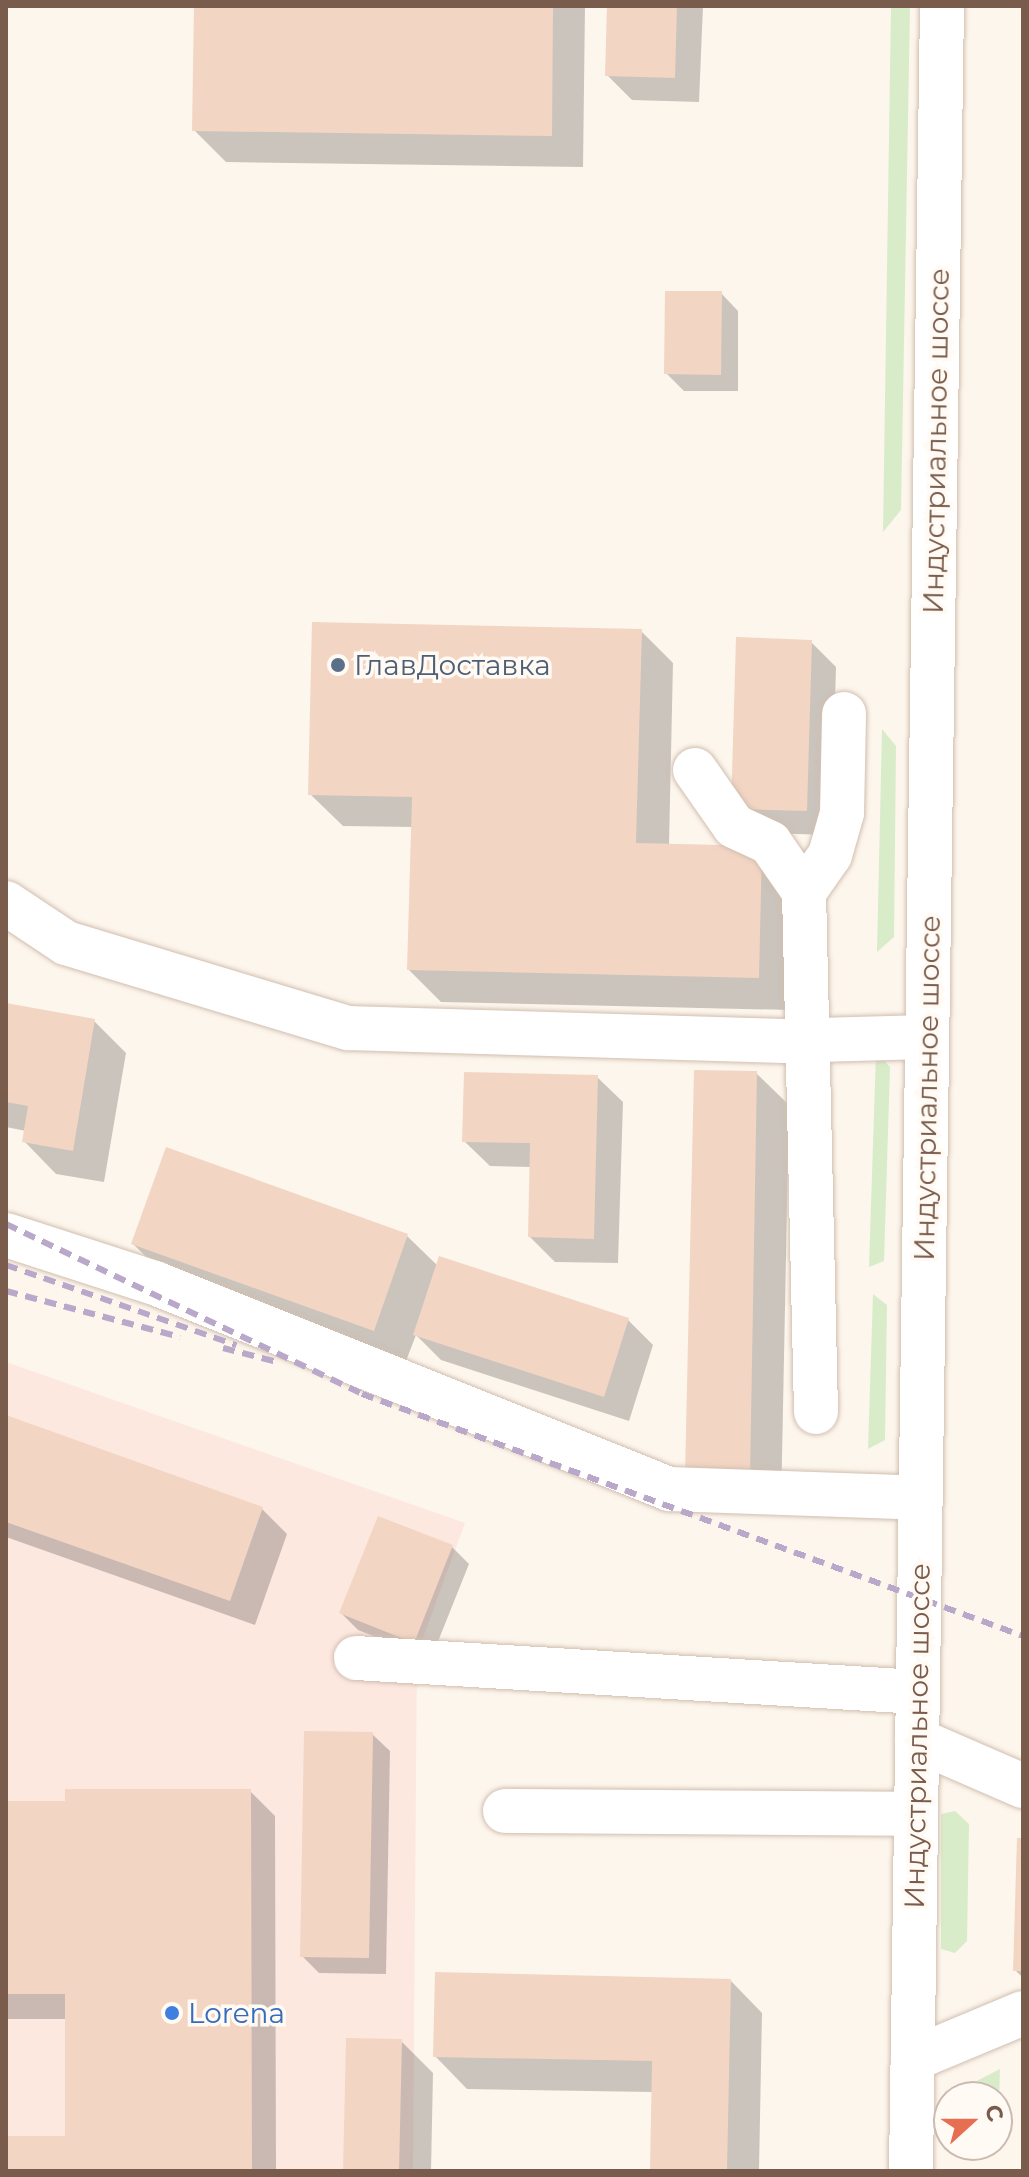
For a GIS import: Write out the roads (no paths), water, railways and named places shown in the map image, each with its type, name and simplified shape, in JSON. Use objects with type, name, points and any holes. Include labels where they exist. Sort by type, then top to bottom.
[{"type":"street","name":"Индустриальное шоссе","points":[[911,2171],[942,6]]},
{"type":"street","points":[[804,892],[830,855],[842,813],[844,714]]},
{"type":"street","points":[[695,770],[734,826],[770,843],[804,892],[816,1412]]},
{"type":"street","points":[[6,903],[66,943],[348,1028],[808,1040],[927,1037]]},
{"type":"street","points":[[6,1235],[155,1283],[669,1489],[921,1498]]},
{"type":"street","points":[[356,1658],[918,1692]]},
{"type":"street","points":[[917,1740],[1023,1786]]},
{"type":"street","points":[[505,1811],[916,1814]]},
{"type":"street","points":[[913,2059],[1023,2013]]},
{"type":"railway","points":[[6,1224],[362,1394],[1023,1636]]},
{"type":"railway","points":[[6,1265],[236,1345]]},
{"type":"railway","points":[[6,1291],[180,1337]]},
{"type":"railway","points":[[223,1348],[277,1362]]},
{"type":"place","name":"ГлавДоставка","points":[[338,665]]},
{"type":"place","name":"Lorena","points":[[172,2013]]}]
